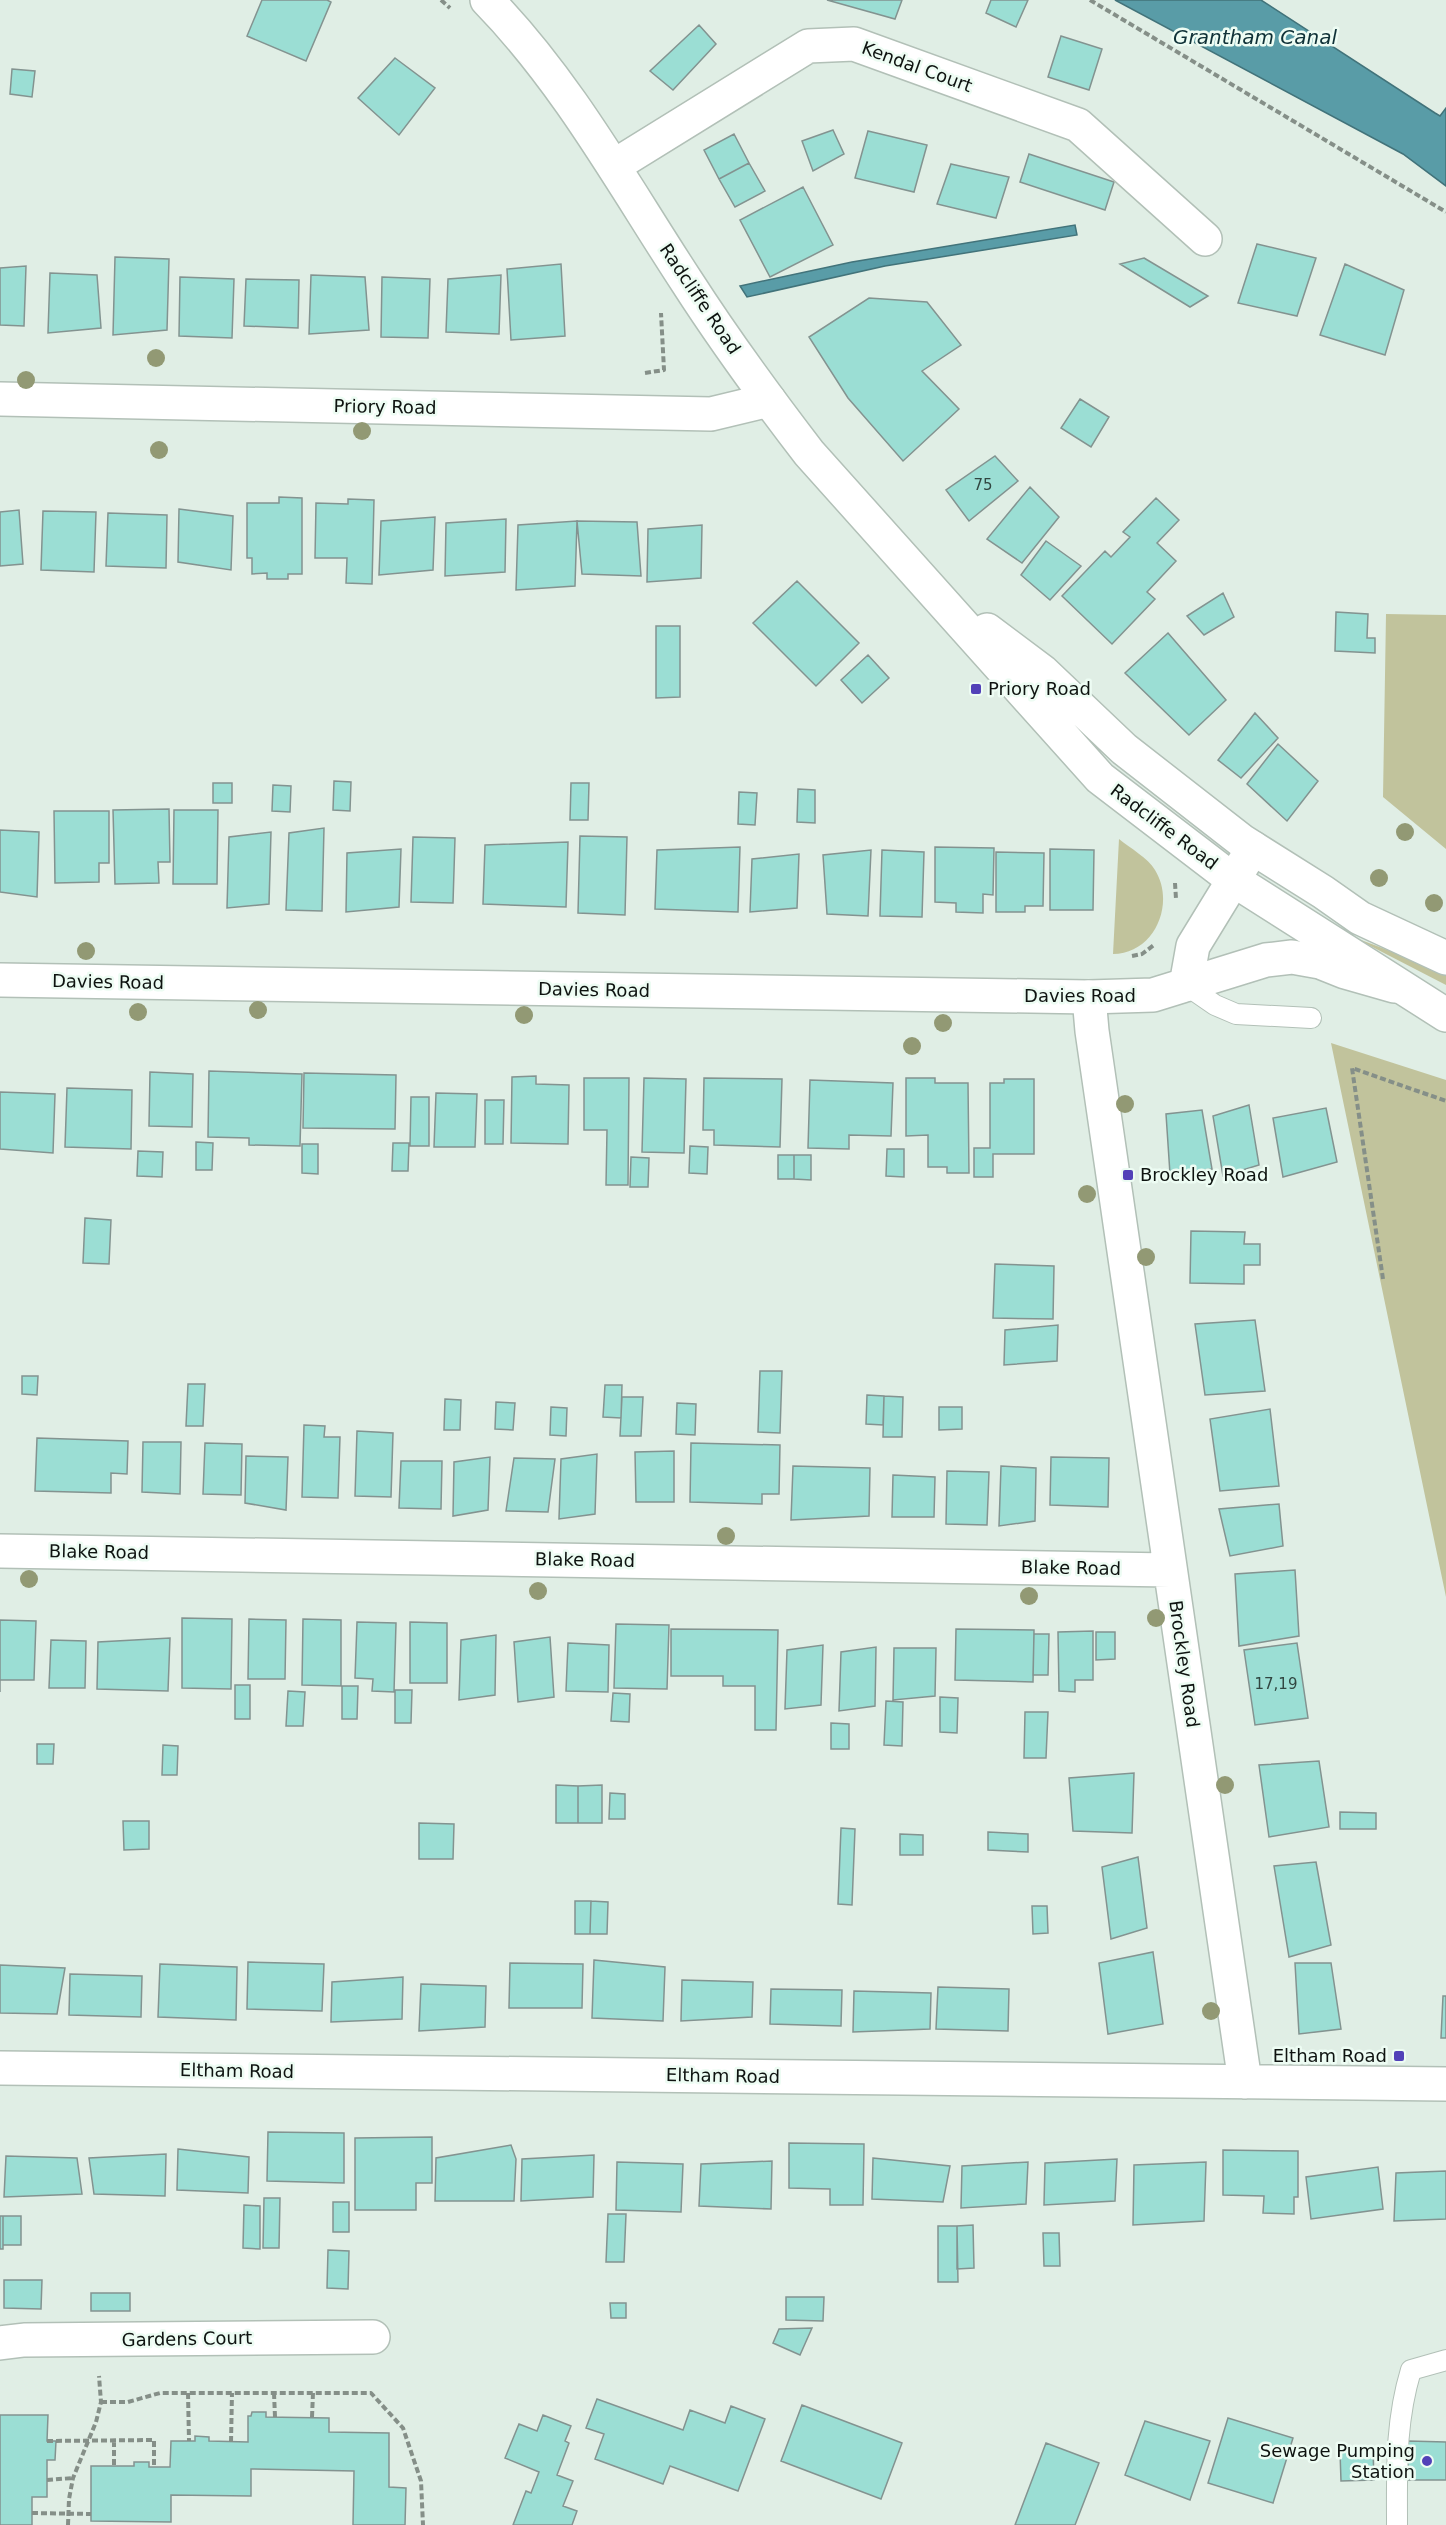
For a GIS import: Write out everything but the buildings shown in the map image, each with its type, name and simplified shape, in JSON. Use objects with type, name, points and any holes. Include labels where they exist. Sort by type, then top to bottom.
[{"type":"main road","name":"Radcliffe Road","points":[[487,0],[545,67],[614,166],[687,283],[809,453],[1100,778],[1232,879],[1446,1015]]},
{"type":"main road","name":"Kendal Court","points":[[614,166],[808,46],[854,44],[1078,125],[1205,239]]},
{"type":"main road","name":"Priory Road","points":[[0,399],[711,414],[769,400]]},
{"type":"main road","name":"Radcliffe Road","points":[[928,585],[1043,672],[1124,749],[1252,848],[1360,918],[1446,958]]},
{"type":"main road","points":[[1186,985],[1192,946],[1252,848]]},
{"type":"main road","name":"Davies Road","points":[[0,980],[1089,997],[1153,995],[1266,960],[1292,957],[1320,962],[1345,972],[1399,987]]},
{"type":"main road","name":"Brockley Road","points":[[1089,997],[1092,1031],[1245,2082]]},
{"type":"main road","name":"Blake Road","points":[[0,1551],[1170,1570]]},
{"type":"main road","name":"Eltham Road","points":[[0,2068],[1446,2084]]},
{"type":"main road","name":"Gardens Court","points":[[0,2343],[24,2340],[374,2337]]},
{"type":"lane","points":[[1186,985],[1215,1005],[1236,1014],[1311,1018]]},
{"type":"lane","points":[[1397,2525],[1396,2441],[1402,2399],[1411,2370],[1446,2360]]},
{"type":"path","points":[[441,0],[458,15]]},
{"type":"path","points":[[1090,0],[1446,212]]},
{"type":"path","points":[[641,374],[664,370],[660,310]]},
{"type":"path","points":[[1174,876],[1175,908]]},
{"type":"path","points":[[1123,958],[1142,954],[1160,940]]},
{"type":"path","points":[[1383,1280],[1352,1068],[1446,1101]]},
{"type":"path","points":[[68,2525],[67,2514],[73,2478],[101,2402],[96,2340]]},
{"type":"path","points":[[101,2402],[128,2402],[160,2393],[371,2393],[404,2428],[421,2481],[423,2525]]},
{"type":"path","points":[[188,2393],[189,2441]]},
{"type":"path","points":[[231,2393],[231,2442]]},
{"type":"path","points":[[274,2393],[275,2417]]},
{"type":"path","points":[[312,2417],[313,2393]]},
{"type":"path","points":[[47,2441],[154,2440],[154,2467]]},
{"type":"path","points":[[114,2441],[114,2466]]},
{"type":"path","points":[[47,2480],[73,2478]]},
{"type":"path","points":[[32,2513],[91,2514]]},
{"type":"green space","points":[[1386,614],[1446,615],[1446,849],[1383,797]]},
{"type":"green space","points":[[1119,839],[1152,866],[1161,883],[1163,897],[1162,912],[1150,936],[1140,946],[1127,952],[1113,954]]},
{"type":"green space","points":[[1353,937],[1446,972],[1446,985]]},
{"type":"green space","points":[[1331,1043],[1446,1080],[1446,1597]]},
{"type":"water","name":"Grantham Canal","points":[[1115,0],[1261,0],[1440,116],[1446,108],[1446,186],[1403,154]]},
{"type":"water","points":[[1075,225],[1077,235],[885,266],[747,297],[740,286],[852,262]]},
{"type":"place","name":"Priory Road","points":[[976,689]]},
{"type":"place","name":"Brockley Road","points":[[1128,1175]]},
{"type":"place","name":"Eltham Road","points":[[1399,2056]]},
{"type":"place","name":"Sewage Pumping Station","points":[[1427,2461]]}]
